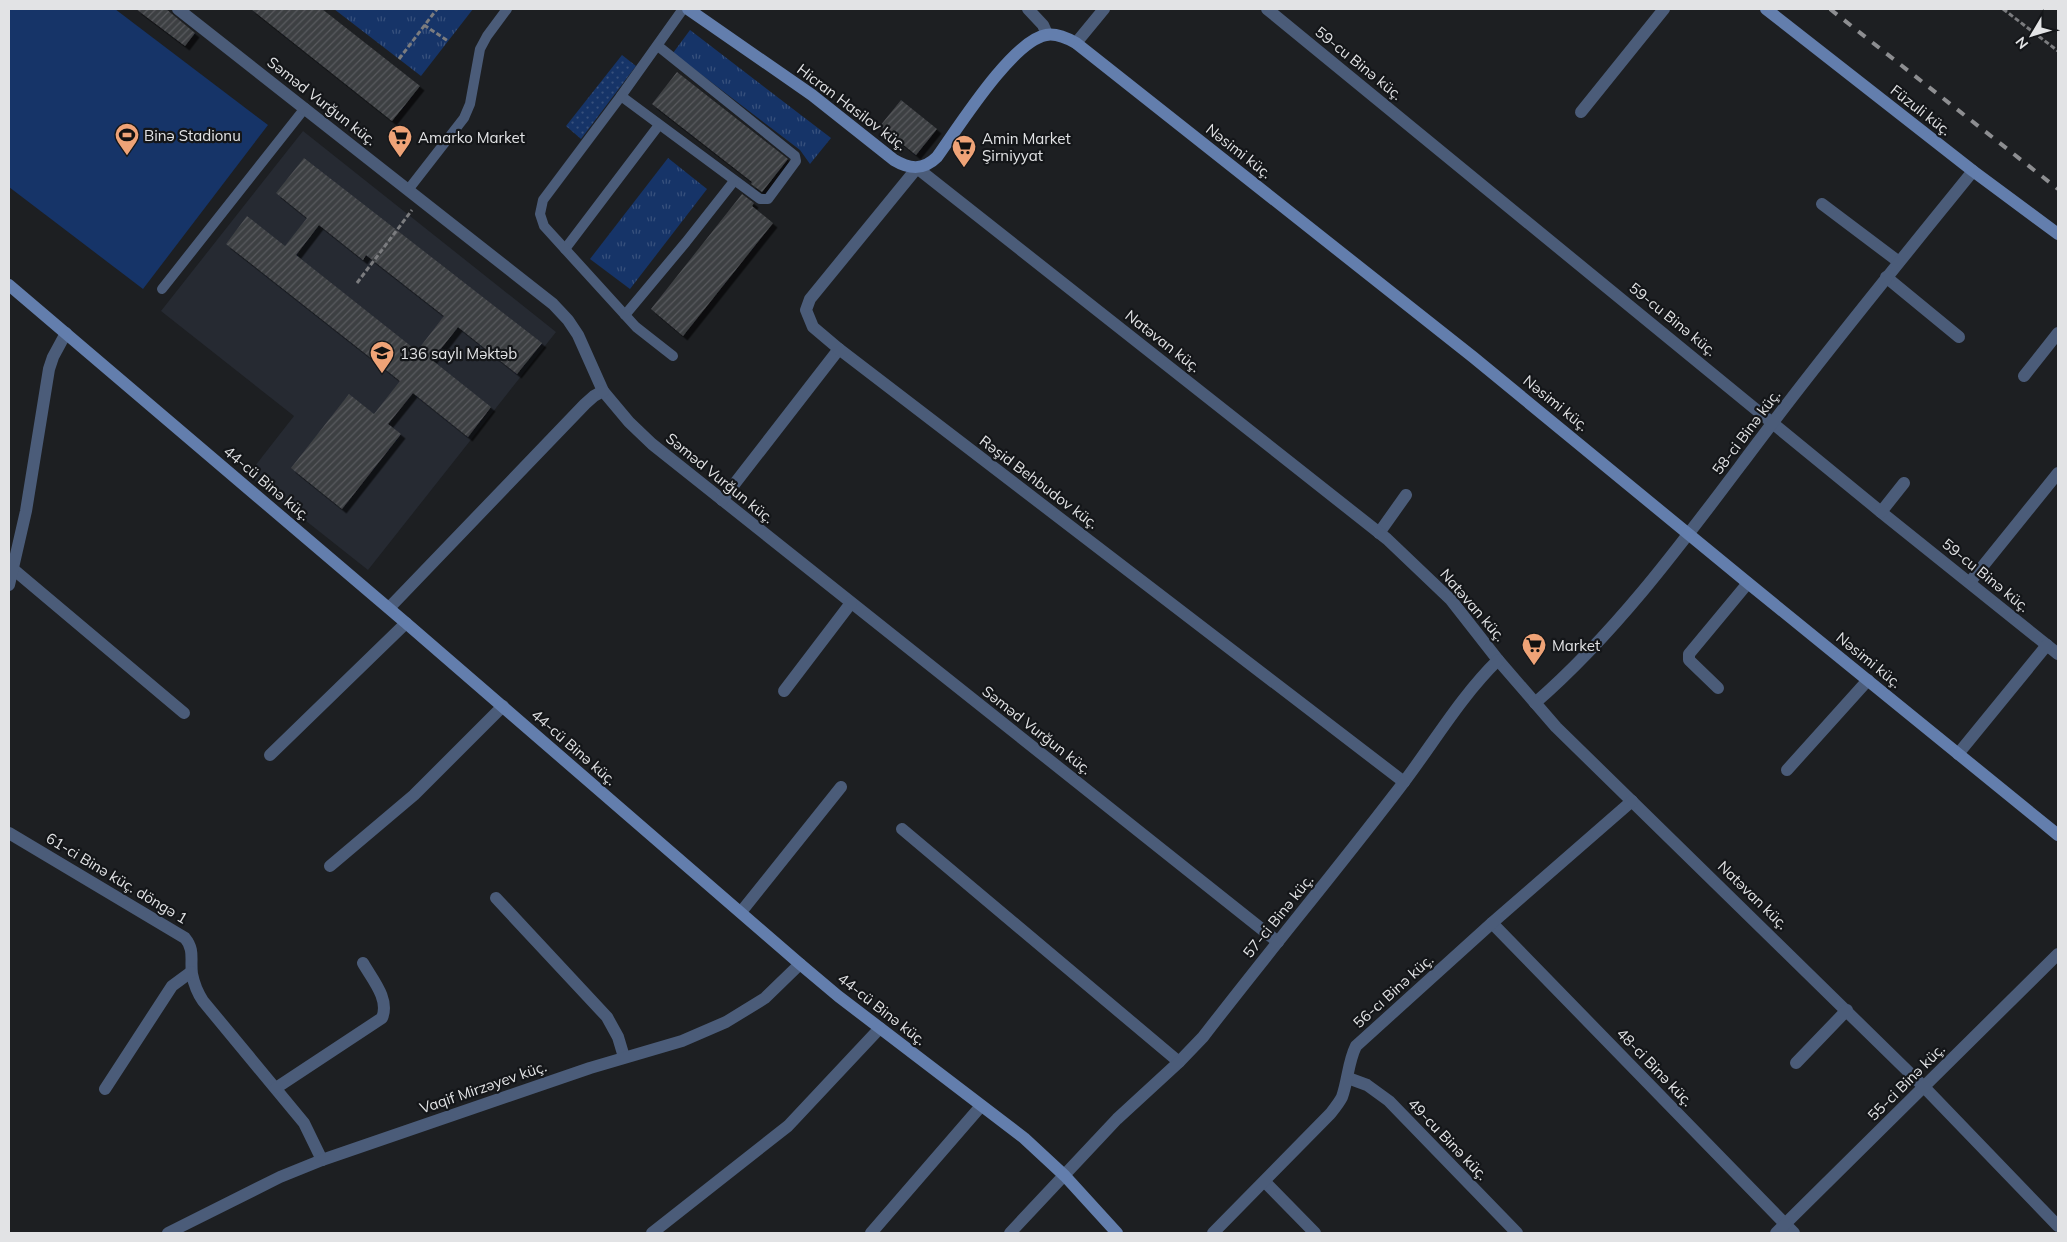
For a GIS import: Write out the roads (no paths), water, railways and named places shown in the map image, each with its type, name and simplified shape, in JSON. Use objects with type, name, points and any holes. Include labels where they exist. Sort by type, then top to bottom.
[{"type":"street","name":"Səməd Vurğun küç.","points":[[178,9],[553,304],[568,320],[578,335],[603,392],[629,422],[652,444],[1278,942]]},
{"type":"street","name":"Hicran Hasilov küç.","points":[[688,9],[812,95],[894,160],[917,168]]},
{"type":"street","points":[[917,168],[925,166],[936,157],[1012,57],[1031,42],[1047,34],[1043,25],[1028,9]]},
{"type":"street","points":[[1076,43],[1104,9]]},
{"type":"street","name":"59-cu Binə küç.","points":[[1267,9],[1881,512],[2058,654]]},
{"type":"street","points":[[1581,112],[1664,9]]},
{"type":"street","name":"Füzuli küç.","points":[[1766,9],[1972,170],[2058,234]]},
{"type":"street","name":"Nəsimi küç.","points":[[1047,34],[1065,37],[1076,43],[1473,357],[2058,834]]},
{"type":"street","name":"Rəşid Behbudov küç.","points":[[917,168],[810,299],[806,310],[813,327],[839,349],[1404,782]]},
{"type":"street","name":"Natəvan küç.","points":[[917,168],[1379,533],[1451,600],[1498,660],[1556,727],[1847,1010],[2058,1226]]},
{"type":"street","name":"58-ci Binə küç.","points":[[1534,703],[1568,674],[1597,644],[1688,534],[1773,422],[1972,170]]},
{"type":"street","points":[[1822,204],[1898,262]]},
{"type":"street","points":[[1886,278],[1959,337]]},
{"type":"street","name":"44-cü Binə küç.","points":[[9,285],[406,622],[800,964],[1024,1138],[1065,1176],[1117,1233]]},
{"type":"street","points":[[9,585],[26,512],[49,369],[53,356],[66,333]]},
{"type":"street","points":[[2024,376],[2058,333]]},
{"type":"street","points":[[722,500],[839,349]]},
{"type":"street","points":[[389,608],[585,404],[594,396],[603,392]]},
{"type":"street","points":[[1970,582],[2058,474]]},
{"type":"street","points":[[1881,512],[1904,483]]},
{"type":"street","points":[[1379,533],[1406,495]]},
{"type":"street","points":[[13,570],[184,713]]},
{"type":"street","points":[[1718,688],[1689,660],[1689,654],[1748,583]]},
{"type":"street","points":[[784,691],[851,603]]},
{"type":"street","points":[[270,754],[406,622]]},
{"type":"street","points":[[1958,754],[2047,645]]},
{"type":"street","name":"57-ci Binə küç.","points":[[1010,1233],[1117,1119],[1179,1062],[1203,1037],[1404,782],[1469,693],[1498,660]]},
{"type":"street","points":[[1787,770],[1868,680]]},
{"type":"street","points":[[330,866],[414,795],[503,706]]},
{"type":"street","points":[[741,912],[841,787]]},
{"type":"street","name":"56-cı Binə küç.","points":[[1213,1233],[1330,1114],[1341,1099],[1348,1078],[1350,1057],[1356,1046],[1492,923],[1632,801]]},
{"type":"street","points":[[902,829],[1179,1062]]},
{"type":"street","name":"61-ci Binə küç. döngə 1","points":[[9,833],[185,938],[193,952],[192,972],[195,989],[304,1123],[322,1160]]},
{"type":"street","points":[[496,898],[607,1017],[618,1037],[624,1056]]},
{"type":"street","name":"48-ci Binə küç.","points":[[1492,923],[1785,1230]]},
{"type":"street","name":"55-ci Binə küç.","points":[[1785,1230],[1924,1087],[2058,954]]},
{"type":"street","points":[[276,1088],[382,1018],[386,1009],[383,999],[363,963]]},
{"type":"street","name":"Vaqif Mirzəyev küç.","points":[[168,1233],[280,1177],[322,1160],[624,1056],[682,1041],[726,1022],[765,998],[800,964]]},
{"type":"street","points":[[105,1089],[172,986],[192,972]]},
{"type":"street","points":[[1796,1063],[1847,1010]]},
{"type":"street","points":[[652,1233],[788,1126],[880,1028]]},
{"type":"street","name":"49-cu Binə küç.","points":[[1348,1078],[1367,1085],[1388,1101],[1517,1233]]},
{"type":"street","points":[[871,1233],[981,1106]]},
{"type":"street","points":[[1265,1182],[1316,1233]]},
{"type":"lane","points":[[408,190],[464,118],[470,104],[480,49],[507,9]]},
{"type":"lane","points":[[673,356],[636,327],[544,226],[540,214],[543,200],[658,46],[683,9]]},
{"type":"lane","points":[[621,96],[760,200],[768,199],[796,162],[795,156],[658,46]]},
{"type":"lane","points":[[162,288],[305,108]]},
{"type":"lane","points":[[565,249],[658,124]]},
{"type":"lane","points":[[625,315],[734,181]]},
{"type":"railway","points":[[1830,9],[2058,189]]},
{"type":"place","name":"Binə Stadionu","points":[[127,156]]},
{"type":"place","name":"Amarko Market","points":[[400,158]]},
{"type":"place","name":"Amin Market Şirniyyat","points":[[964,168]]},
{"type":"place","name":"136 saylı Məktəb","points":[[382,374]]},
{"type":"place","name":"Market","points":[[1534,666]]}]
